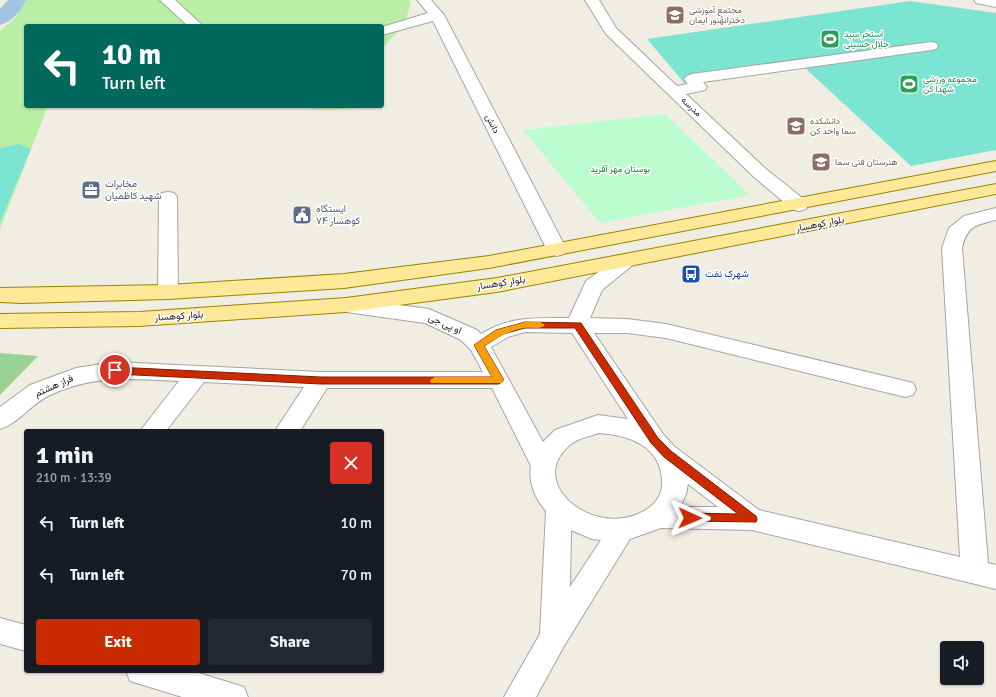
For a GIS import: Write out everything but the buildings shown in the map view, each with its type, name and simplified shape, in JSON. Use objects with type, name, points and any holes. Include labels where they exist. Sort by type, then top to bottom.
[{"type":"main road","points":[[0,295],[22,296],[168,292],[344,281],[489,262],[799,205],[996,166]]},
{"type":"main road","name":"بلوار کوهسار","points":[[0,321],[139,319],[346,305],[497,285],[996,189]]},
{"type":"street","points":[[167,0],[194,24]]},
{"type":"street","name":"دانش","points":[[424,0],[437,15],[557,250]]},
{"type":"street","name":"مدرسه","points":[[592,0],[611,30],[760,172],[799,205]]},
{"type":"street","points":[[981,0],[996,3]]},
{"type":"street","points":[[384,30],[437,15]]},
{"type":"street","points":[[674,91],[699,87],[692,79],[931,46]]},
{"type":"street","points":[[168,197],[168,292]]},
{"type":"street","points":[[659,517],[752,519],[986,575],[952,248],[956,232],[971,220],[996,214]]},
{"type":"street","points":[[627,260],[593,286],[581,312],[578,325],[661,447],[675,470],[676,487],[671,503],[659,517],[642,527],[621,531],[598,530],[577,523],[559,511],[547,496],[541,479],[542,462],[549,448],[562,436],[578,427],[598,424],[618,425],[637,430],[661,447],[752,519]]},
{"type":"street","name":"او پی جی","points":[[346,305],[429,316],[469,335],[479,345],[542,462]]},
{"type":"street","points":[[479,345],[500,332],[525,325],[627,326],[666,331],[905,389]]},
{"type":"street","name":"فراز هشتم","points":[[0,420],[38,391],[76,376],[115,370],[321,380],[499,380]]},
{"type":"street","points":[[154,429],[198,374]]},
{"type":"street","points":[[288,429],[321,380]]},
{"type":"street","points":[[554,637],[559,511]]},
{"type":"street","points":[[519,697],[554,637],[621,531]]},
{"type":"street","points":[[0,631],[24,637]]},
{"type":"street","points":[[148,673],[233,697]]},
{"type":"green space","points":[[23,0],[409,0],[411,2],[405,23],[384,47],[384,24],[24,24],[24,108],[47,108],[0,229],[0,31],[17,16]]},
{"type":"green space","points":[[312,108],[363,108],[313,110]]},
{"type":"green space","name":"بوستان مهر آفرید","points":[[665,114],[750,195],[600,223],[523,130]]},
{"type":"green space","points":[[0,353],[38,356],[0,395]]},
{"type":"shaded area","name":"مجموعه ورزشی شهدا کن","points":[[910,1],[996,13],[996,150],[911,166],[804,67],[686,85],[647,39]]},
{"type":"shaded area","points":[[19,144],[31,149],[0,222],[0,148]]},
{"type":"waterway","points":[[0,19],[14,7],[17,0]]},
{"type":"slow traffic","points":[[435,380],[499,380],[479,345],[500,332],[525,325],[540,325]]},
{"type":"place","name":"مجتمع آموزشی دخترانهٔنور ایمان","points":[[675,15]]},
{"type":"place","name":"استخر سید جلال حسینی","points":[[830,39]]},
{"type":"place","name":"مجموعه ورزشی شهدا کن","points":[[909,84]]},
{"type":"place","name":"دانشکده سما واحد کن","points":[[796,126]]},
{"type":"place","name":"هنرستان فنی سما","points":[[821,162]]},
{"type":"place","name":"مخابرات شهید کاظمیان","points":[[91,190]]},
{"type":"place","name":"ایستگاه ۷۴ کوهسار","points":[[302,215]]},
{"type":"place","name":"شهرک نفت","points":[[691,274]]},
{"type":"route","points":[[115,370],[321,380],[499,380],[479,345],[500,332],[525,325],[578,325],[654,441],[667,454],[752,519],[690,518]]}]
